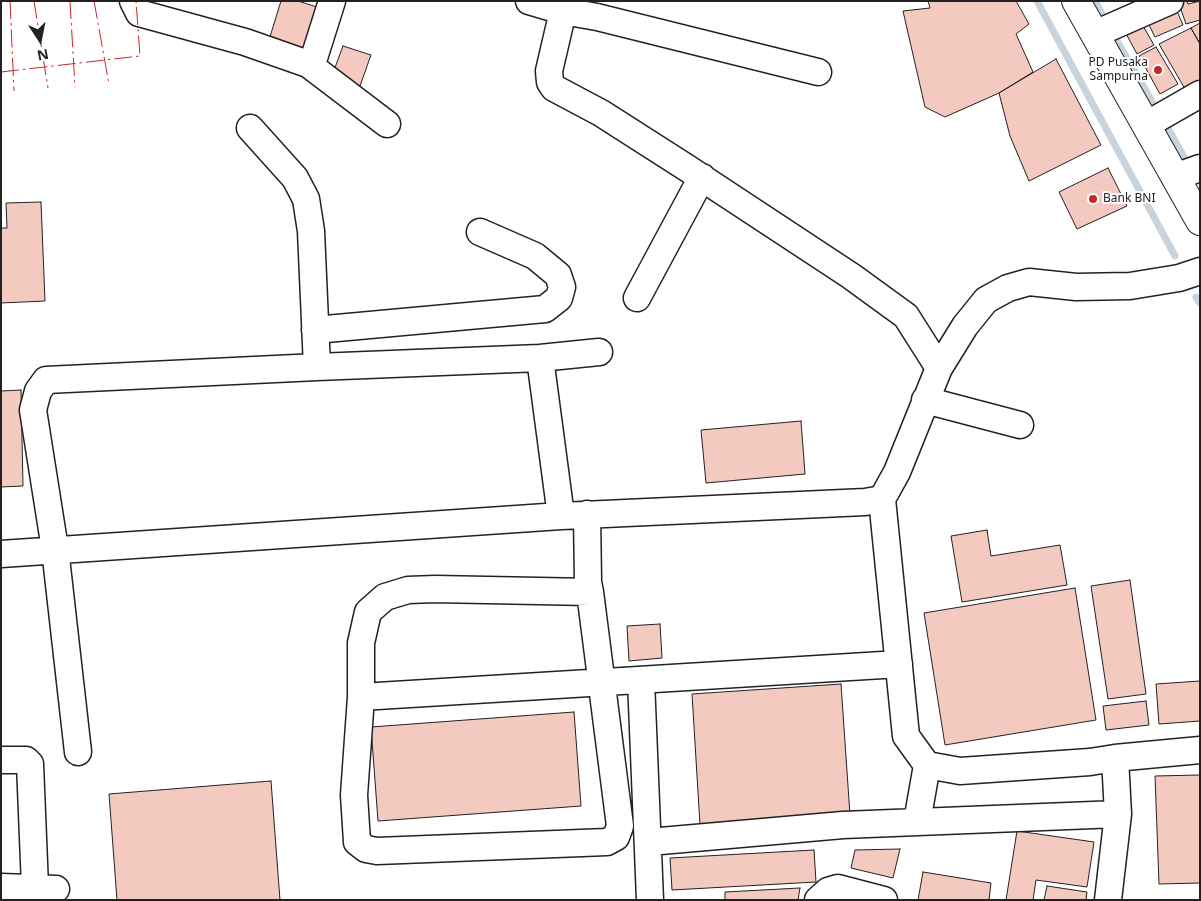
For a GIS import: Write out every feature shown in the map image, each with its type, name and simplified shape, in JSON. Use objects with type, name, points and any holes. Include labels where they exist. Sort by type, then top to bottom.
[{"type":"main road","points":[[1076,1],[1146,125],[1188,173],[1200,221]]},
{"type":"street","points":[[133,1],[139,12],[245,42],[308,64],[386,124]]},
{"type":"street","points":[[308,64],[314,58],[332,1]]},
{"type":"street","points":[[529,1],[565,6],[606,19],[818,72]]},
{"type":"street","points":[[1095,34],[1170,1]]},
{"type":"street","points":[[565,6],[549,71],[550,82],[554,88],[601,112],[702,177],[906,316],[940,368]]},
{"type":"street","points":[[1146,125],[1200,94]]},
{"type":"street","points":[[250,128],[294,178],[306,198],[311,230],[317,367]]},
{"type":"street","points":[[638,298],[702,177]]},
{"type":"street","points":[[315,330],[546,310],[558,298],[562,287],[558,275],[535,256],[480,232]]},
{"type":"street","points":[[1200,271],[1179,278],[1130,286],[1076,287],[1029,282],[1008,288],[986,300],[965,326],[940,368],[925,400],[897,472],[882,499],[906,736],[927,765],[960,771],[1090,762],[1200,750]]},
{"type":"street","points":[[78,752],[56,549],[33,410],[38,390],[46,380],[540,358],[599,352]]},
{"type":"street","points":[[540,358],[561,516]]},
{"type":"street","points":[[925,400],[1020,425]]},
{"type":"street","points":[[1,554],[587,514],[865,502],[882,499]]},
{"type":"street","points":[[587,514],[590,592],[620,826],[616,837],[607,842],[377,851],[366,849],[357,842],[354,795],[361,696],[361,643],[368,612],[385,597],[408,590],[590,592]]},
{"type":"street","points":[[361,696],[899,664]]},
{"type":"street","points":[[641,680],[650,900]]},
{"type":"street","points":[[1108,900],[1118,814],[1115,758]]},
{"type":"street","points":[[1,760],[26,760],[30,764],[46,888],[1,886]]},
{"type":"street","points":[[918,822],[927,765]]},
{"type":"street","points":[[649,842],[843,825],[1118,814]]},
{"type":"street","points":[[818,900],[828,891],[838,888],[884,900]]},
{"type":"building","points":[[281,1],[298,1],[320,8],[305,50],[269,40]]},
{"type":"building","points":[[928,1],[1016,1],[1029,24],[1016,34],[1033,72],[999,93],[945,117],[925,107],[903,11],[930,8]]},
{"type":"building","points":[[1178,1],[1187,1],[1188,4],[1200,1],[1200,20],[1186,24]]},
{"type":"building","points":[[1173,2],[1183,25],[1155,37],[1144,15]]},
{"type":"building","points":[[1139,19],[1154,45],[1137,54],[1123,28]]},
{"type":"building","points":[[1200,23],[1200,44],[1191,28]]},
{"type":"building","points":[[1191,28],[1200,44],[1200,91],[1189,96],[1159,44]]},
{"type":"building","points":[[343,46],[371,55],[360,86],[333,73]]},
{"type":"building","name":"PD Pusaka Sampurna","points":[[1156,47],[1178,84],[1160,94],[1139,56]]},
{"type":"building","points":[[1056,59],[1101,145],[1029,181],[1010,136],[999,93]]},
{"type":"building","name":"Bank BNI","points":[[1108,168],[1127,206],[1077,229],[1059,192]]},
{"type":"building","points":[[41,202],[45,301],[1,303],[1,228],[7,228],[6,203]]},
{"type":"building","points":[[21,390],[23,486],[1,487],[1,391]]},
{"type":"building","points":[[801,421],[805,474],[706,483],[701,430]]},
{"type":"building","points":[[987,530],[991,556],[1060,545],[1067,585],[962,602],[951,536]]},
{"type":"building","points":[[1130,580],[1146,694],[1108,699],[1091,586]]},
{"type":"building","points":[[1075,588],[1096,720],[945,745],[924,613]]},
{"type":"building","points":[[660,624],[662,658],[629,661],[627,626]]},
{"type":"building","points":[[1200,681],[1200,721],[1159,724],[1156,684]]},
{"type":"building","points":[[841,684],[850,815],[700,825],[692,694]]},
{"type":"building","points":[[1146,701],[1149,725],[1106,730],[1103,706]]},
{"type":"building","points":[[574,712],[581,806],[378,821],[371,727]]},
{"type":"building","points":[[1200,775],[1200,883],[1159,884],[1155,776]]},
{"type":"building","points":[[271,781],[280,900],[117,900],[109,794]]},
{"type":"building","points":[[1017,831],[1094,842],[1087,887],[1036,880],[1033,900],[1006,900]]},
{"type":"building","points":[[900,849],[893,878],[851,868],[855,850]]},
{"type":"building","points":[[814,850],[816,882],[672,890],[670,858]]},
{"type":"building","points":[[923,872],[991,883],[989,900],[918,900]]},
{"type":"building","points":[[1047,886],[1087,892],[1086,900],[1044,900]]},
{"type":"building","points":[[800,888],[798,900],[725,900],[725,892]]},
{"type":"waterway","points":[[1037,1],[1175,256]]},
{"type":"waterway","points":[[1095,1],[1107,23]]},
{"type":"waterway","points":[[1112,32],[1158,112]]},
{"type":"waterway","points":[[1164,121],[1189,166]]},
{"type":"waterway","points":[[1196,297],[1200,303]]},
{"type":"power","points":[[10,1],[14,91]]},
{"type":"power","points":[[34,1],[48,88]]},
{"type":"power","points":[[70,1],[75,87]]},
{"type":"power","points":[[94,1],[109,84]]},
{"type":"power","points":[[1,72],[140,56],[136,1]]},
{"type":"place","name":"PD Pusaka Sampurna","points":[[1158,70]]},
{"type":"place","name":"Bank BNI","points":[[1093,199]]}]
